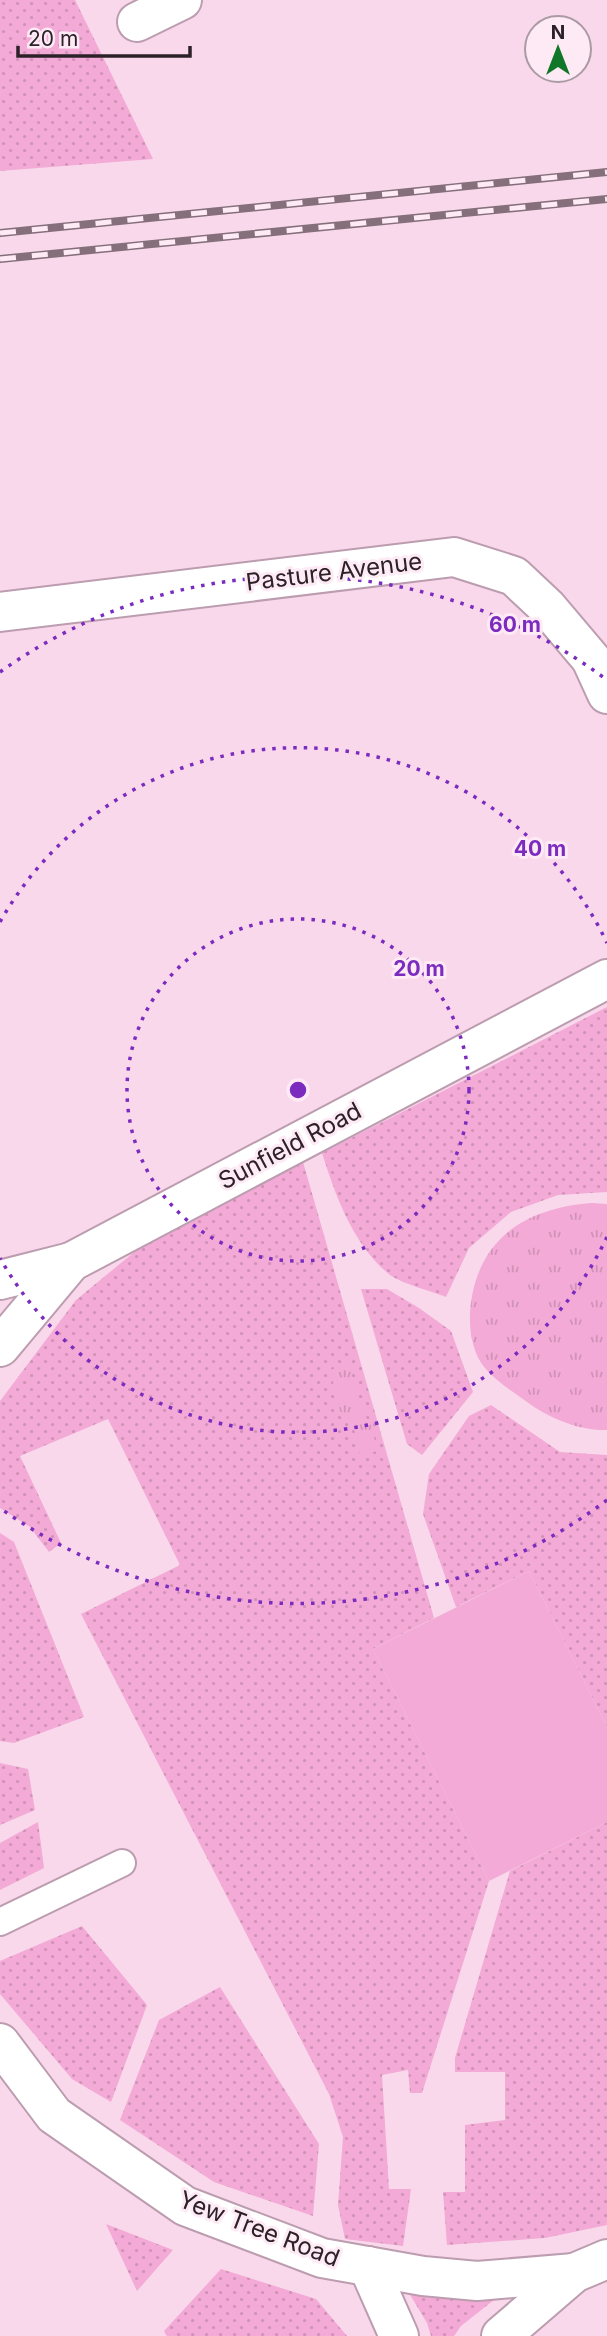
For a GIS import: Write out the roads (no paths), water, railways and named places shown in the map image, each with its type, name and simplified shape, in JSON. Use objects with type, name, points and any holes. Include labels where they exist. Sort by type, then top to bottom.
[{"type":"street","points":[[137,22],[182,0]]},
{"type":"street","name":"Pasture Avenue","points":[[0,612],[454,557],[514,576],[547,607],[592,659],[607,694]]},
{"type":"street","name":"Sunfield Road","points":[[0,1347],[71,1262],[607,979]]},
{"type":"street","points":[[0,1280],[71,1262]]},
{"type":"street","name":"Yew Tree Road","points":[[0,2043],[54,2115],[185,2206],[322,2258],[477,2281],[591,2266]]},
{"type":"street","name":"Yew Tree Road","points":[[368,2266],[399,2336]]},
{"type":"street","name":"Yew Tree Road","points":[[500,2336],[591,2266]]},
{"type":"lane","points":[[0,1922],[122,1863]]},
{"type":"railway","points":[[0,233],[607,172]]},
{"type":"railway","points":[[0,259],[607,199]]}]
